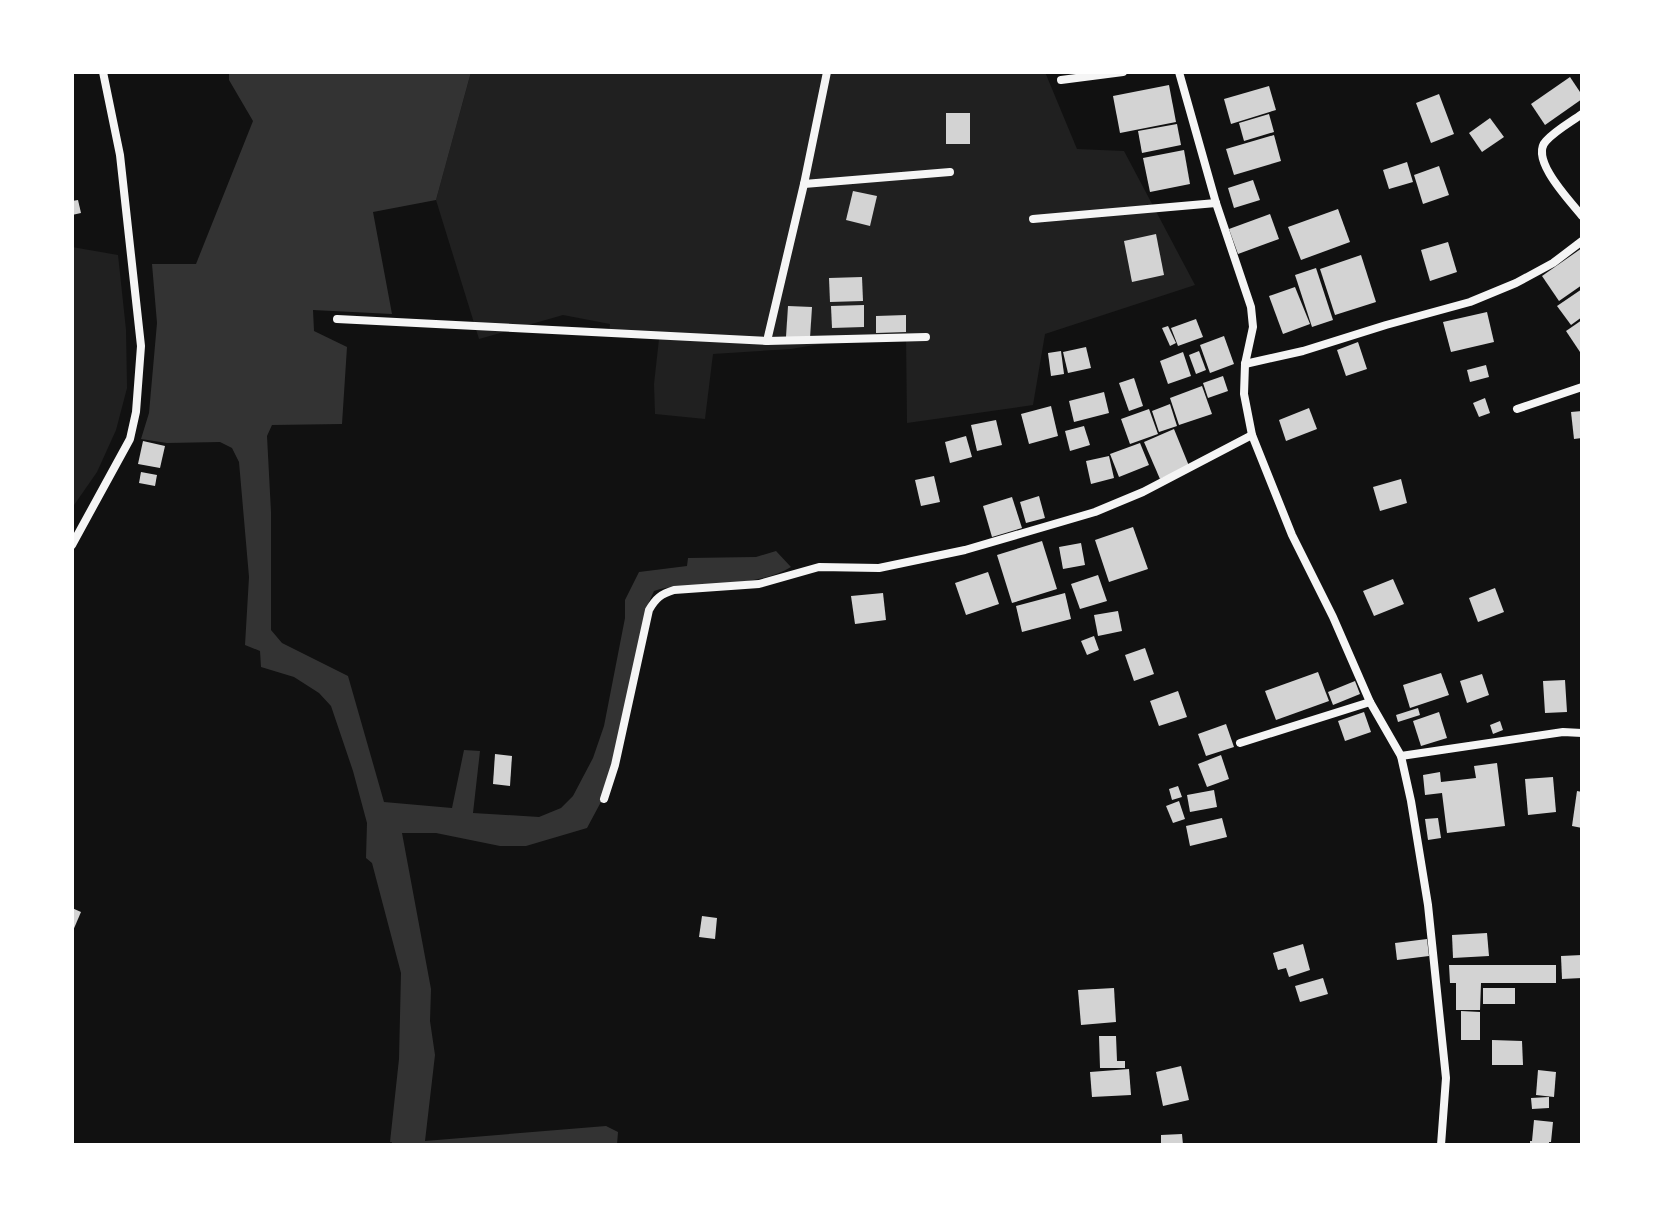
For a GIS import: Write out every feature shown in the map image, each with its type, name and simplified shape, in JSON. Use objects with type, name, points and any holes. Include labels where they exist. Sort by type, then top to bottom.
[{"type":"street","points":[[72,545],[130,439],[136,412],[141,346],[120,155],[103,72]]},
{"type":"street","points":[[767,341],[827,72]]},
{"type":"street","points":[[1061,80],[1123,72]]},
{"type":"street","points":[[1179,72],[1216,203],[1251,307],[1253,327],[1245,364],[1244,394],[1252,435],[1292,535],[1333,617],[1370,702],[1401,756],[1428,905],[1445,1062],[1441,1145]]},
{"type":"street","points":[[1582,114],[1544,142],[1541,151],[1550,175],[1582,216]]},
{"type":"street","points":[[804,184],[950,172]]},
{"type":"street","points":[[1033,219],[1216,203]]},
{"type":"street","points":[[1245,364],[1303,351],[1470,302],[1553,263],[1582,241]]},
{"type":"street","points":[[337,319],[767,341],[926,337]]},
{"type":"street","points":[[1517,409],[1582,387]]},
{"type":"street","points":[[604,799],[615,765],[649,610],[661,595],[674,590],[759,584],[819,567],[879,568],[965,550],[1095,512],[1143,492],[1252,435]]},
{"type":"street","points":[[1240,743],[1370,702]]},
{"type":"street","points":[[1401,756],[1563,732],[1582,733]]},
{"type":"shaded area","points":[[229,72],[471,72],[436,200],[373,212],[392,314],[313,310],[314,331],[347,347],[342,424],[272,425],[267,436],[271,512],[271,630],[282,643],[348,676],[384,802],[452,808],[464,750],[480,751],[473,813],[539,817],[561,808],[573,796],[593,758],[604,726],[625,618],[625,600],[639,572],[687,566],[688,558],[756,557],[776,551],[791,567],[758,579],[676,586],[654,591],[617,747],[602,800],[587,828],[526,846],[500,846],[436,833],[402,833],[431,989],[430,1021],[435,1055],[425,1141],[606,1126],[618,1132],[617,1145],[391,1145],[399,1059],[401,973],[372,863],[366,858],[367,823],[331,706],[319,693],[294,677],[261,667],[260,651],[245,645],[249,577],[239,462],[232,448],[220,442],[167,443],[141,439],[149,413],[157,323],[152,264],[196,264],[253,121],[229,80]]},
{"type":"shaded area","points":[[471,72],[1045,72],[1077,149],[1124,151],[1195,285],[1045,334],[1033,405],[907,423],[906,334],[856,338],[791,349],[713,354],[705,419],[655,414],[654,384],[659,339],[609,335],[610,324],[563,315],[479,339],[436,200]]},
{"type":"shaded area","points":[[72,247],[118,255],[126,330],[127,388],[116,430],[97,472],[72,508]]},
{"type":"building","points":[[1570,77],[1582,99],[1545,125],[1531,104]]},
{"type":"building","points":[[1169,85],[1176,122],[1120,133],[1113,96]]},
{"type":"building","points":[[1269,86],[1276,110],[1231,124],[1224,99]]},
{"type":"building","points":[[1439,94],[1454,134],[1431,143],[1416,103]]},
{"type":"building","points":[[946,113],[970,113],[970,144],[946,144]]},
{"type":"building","points":[[1269,114],[1274,132],[1244,141],[1239,123]]},
{"type":"building","points":[[1490,118],[1504,137],[1482,152],[1469,133]]},
{"type":"building","points":[[1177,124],[1181,145],[1142,153],[1138,131]]},
{"type":"building","points":[[1274,135],[1281,161],[1234,175],[1226,149]]},
{"type":"building","points":[[1184,150],[1190,184],[1150,192],[1143,158]]},
{"type":"building","points":[[1407,162],[1413,182],[1389,189],[1383,170]]},
{"type":"building","points":[[1439,166],[1449,195],[1423,204],[1414,175]]},
{"type":"building","points":[[1253,180],[1260,200],[1234,208],[1228,188]]},
{"type":"building","points":[[853,191],[877,196],[870,226],[846,220]]},
{"type":"building","points":[[78,200],[81,213],[72,215],[72,201]]},
{"type":"building","points":[[1338,209],[1350,242],[1301,260],[1288,227]]},
{"type":"building","points":[[1270,214],[1279,239],[1238,254],[1229,229]]},
{"type":"building","points":[[1156,234],[1164,275],[1132,282],[1124,241]]},
{"type":"building","points":[[1448,242],[1457,272],[1430,281],[1421,250]]},
{"type":"building","points":[[1582,248],[1582,285],[1559,301],[1542,276]]},
{"type":"building","points":[[1361,255],[1376,302],[1335,315],[1320,269]]},
{"type":"building","points":[[1316,268],[1333,320],[1312,327],[1295,275]]},
{"type":"building","points":[[862,277],[863,301],[830,302],[829,278]]},
{"type":"building","points":[[1295,287],[1310,324],[1283,334],[1269,296]]},
{"type":"building","points":[[1582,289],[1582,317],[1571,325],[1557,306]]},
{"type":"building","points":[[864,305],[864,327],[832,328],[831,306]]},
{"type":"building","points":[[788,306],[812,307],[810,338],[786,337]]},
{"type":"building","points":[[1487,312],[1494,342],[1451,352],[1443,322]]},
{"type":"building","points":[[906,315],[906,332],[876,333],[876,316]]},
{"type":"building","points":[[1196,319],[1203,337],[1178,346],[1171,328]]},
{"type":"building","points":[[1582,320],[1582,355],[1566,331]]},
{"type":"building","points":[[1168,326],[1176,343],[1170,346],[1162,328]]},
{"type":"building","points":[[1224,336],[1234,364],[1210,373],[1200,345]]},
{"type":"building","points":[[1358,342],[1367,369],[1346,376],[1337,350]]},
{"type":"building","points":[[1086,347],[1091,368],[1068,373],[1063,352]]},
{"type":"building","points":[[1061,351],[1064,374],[1051,376],[1048,353]]},
{"type":"building","points":[[1199,351],[1206,370],[1196,374],[1189,355]]},
{"type":"building","points":[[1183,352],[1191,376],[1168,384],[1160,361]]},
{"type":"building","points":[[1486,365],[1489,377],[1470,382],[1467,370]]},
{"type":"building","points":[[1223,376],[1228,391],[1208,398],[1203,383]]},
{"type":"building","points":[[1134,378],[1143,406],[1129,411],[1119,383]]},
{"type":"building","points":[[1202,386],[1212,414],[1179,425],[1170,398]]},
{"type":"building","points":[[1104,392],[1109,413],[1074,422],[1069,401]]},
{"type":"building","points":[[1485,398],[1490,413],[1479,417],[1473,403]]},
{"type":"building","points":[[1170,404],[1177,426],[1159,432],[1152,411]]},
{"type":"building","points":[[1051,406],[1058,436],[1029,444],[1021,414]]},
{"type":"building","points":[[1309,408],[1317,429],[1286,441],[1279,420]]},
{"type":"building","points":[[1149,409],[1158,434],[1130,444],[1121,419]]},
{"type":"building","points":[[1582,411],[1582,438],[1574,439],[1571,412]]},
{"type":"building","points":[[996,420],[1002,445],[977,451],[971,425]]},
{"type":"building","points":[[1084,426],[1090,445],[1070,451],[1065,431]]},
{"type":"building","points":[[1174,429],[1189,466],[1160,479],[1144,442]]},
{"type":"building","points":[[966,436],[972,457],[950,463],[945,442]]},
{"type":"building","points":[[143,441],[165,446],[160,468],[138,464]]},
{"type":"building","points":[[1140,443],[1149,465],[1119,477],[1110,454]]},
{"type":"building","points":[[1109,456],[1114,478],[1091,484],[1086,461]]},
{"type":"building","points":[[141,472],[157,475],[155,486],[139,483]]},
{"type":"building","points":[[934,476],[940,502],[921,506],[915,480]]},
{"type":"building","points":[[1401,479],[1407,503],[1380,511],[1373,487]]},
{"type":"building","points":[[1039,496],[1045,518],[1026,523],[1020,502]]},
{"type":"building","points":[[1012,497],[1022,528],[992,537],[983,506]]},
{"type":"building","points":[[1133,527],[1148,569],[1109,582],[1095,540]]},
{"type":"building","points":[[1042,541],[1057,589],[1012,603],[997,555]]},
{"type":"building","points":[[1081,543],[1085,565],[1063,569],[1059,547]]},
{"type":"building","points":[[988,572],[999,604],[966,615],[955,583]]},
{"type":"building","points":[[1098,575],[1107,601],[1080,609],[1071,584]]},
{"type":"building","points":[[1393,579],[1404,604],[1374,616],[1363,591]]},
{"type":"building","points":[[1495,588],[1504,612],[1478,622],[1469,598]]},
{"type":"building","points":[[883,593],[886,620],[855,624],[851,596]]},
{"type":"building","points":[[1065,593],[1071,619],[1022,632],[1016,606]]},
{"type":"building","points":[[1118,611],[1122,631],[1098,636],[1094,615]]},
{"type":"building","points":[[1094,636],[1099,650],[1087,655],[1081,641]]},
{"type":"building","points":[[1145,648],[1154,674],[1134,681],[1125,655]]},
{"type":"building","points":[[1318,672],[1329,701],[1276,720],[1265,691]]},
{"type":"building","points":[[1441,673],[1449,695],[1410,708],[1403,685]]},
{"type":"building","points":[[1482,674],[1489,695],[1467,703],[1460,681]]},
{"type":"building","points":[[1565,680],[1567,712],[1545,713],[1543,681]]},
{"type":"building","points":[[1355,681],[1360,694],[1333,705],[1328,692]]},
{"type":"building","points":[[1178,691],[1187,717],[1159,726],[1150,701]]},
{"type":"building","points":[[1418,708],[1420,715],[1398,722],[1396,715]]},
{"type":"building","points":[[1364,712],[1371,732],[1345,741],[1338,721]]},
{"type":"building","points":[[1439,712],[1447,738],[1421,746],[1413,721]]},
{"type":"building","points":[[1500,721],[1503,730],[1493,734],[1490,725]]},
{"type":"building","points":[[1226,724],[1234,747],[1206,756],[1198,734]]},
{"type":"building","points":[[495,754],[512,756],[510,786],[493,784]]},
{"type":"building","points":[[1221,755],[1229,779],[1207,787],[1198,764]]},
{"type":"building","points":[[1497,763],[1505,826],[1447,833],[1442,793],[1425,795],[1423,775],[1440,772],[1441,782],[1476,778],[1474,766]]},
{"type":"building","points":[[1553,777],[1556,812],[1528,815],[1525,779]]},
{"type":"building","points":[[1178,786],[1182,797],[1172,800],[1169,789]]},
{"type":"building","points":[[1214,790],[1217,807],[1190,812],[1187,795]]},
{"type":"building","points":[[1577,791],[1582,792],[1582,828],[1572,826]]},
{"type":"building","points":[[1179,801],[1185,819],[1173,823],[1166,806]]},
{"type":"building","points":[[1222,818],[1227,837],[1190,846],[1186,826]]},
{"type":"building","points":[[1438,818],[1441,838],[1428,840],[1425,819]]},
{"type":"building","points":[[72,908],[81,912],[72,933]]},
{"type":"building","points":[[702,916],[717,918],[715,939],[699,937]]},
{"type":"building","points":[[1487,933],[1489,956],[1453,958],[1452,935]]},
{"type":"building","points":[[1427,939],[1429,956],[1397,960],[1395,943]]},
{"type":"building","points":[[1303,944],[1310,970],[1289,977],[1286,968],[1278,970],[1273,953]]},
{"type":"building","points":[[1582,955],[1582,978],[1562,979],[1561,956]]},
{"type":"building","points":[[1449,965],[1556,965],[1556,983],[1481,983],[1480,1010],[1456,1010],[1456,983],[1450,983]]},
{"type":"building","points":[[1323,978],[1328,994],[1300,1002],[1295,986]]},
{"type":"building","points":[[1114,988],[1116,1022],[1081,1025],[1078,990]]},
{"type":"building","points":[[1483,988],[1515,988],[1515,1004],[1483,1004]]},
{"type":"building","points":[[1461,1011],[1480,1012],[1480,1040],[1461,1040]]},
{"type":"building","points":[[1099,1036],[1116,1036],[1117,1061],[1125,1061],[1125,1068],[1100,1068]]},
{"type":"building","points":[[1492,1040],[1522,1041],[1523,1065],[1492,1065]]},
{"type":"building","points":[[1181,1066],[1189,1100],[1163,1106],[1156,1072]]},
{"type":"building","points":[[1129,1069],[1131,1095],[1092,1097],[1090,1072]]},
{"type":"building","points":[[1538,1070],[1556,1072],[1554,1097],[1536,1095]]},
{"type":"building","points":[[1549,1097],[1549,1108],[1532,1109],[1531,1098]]},
{"type":"building","points":[[1534,1120],[1553,1122],[1549,1145],[1530,1145]]},
{"type":"building","points":[[1182,1134],[1183,1145],[1161,1145],[1161,1135]]}]
